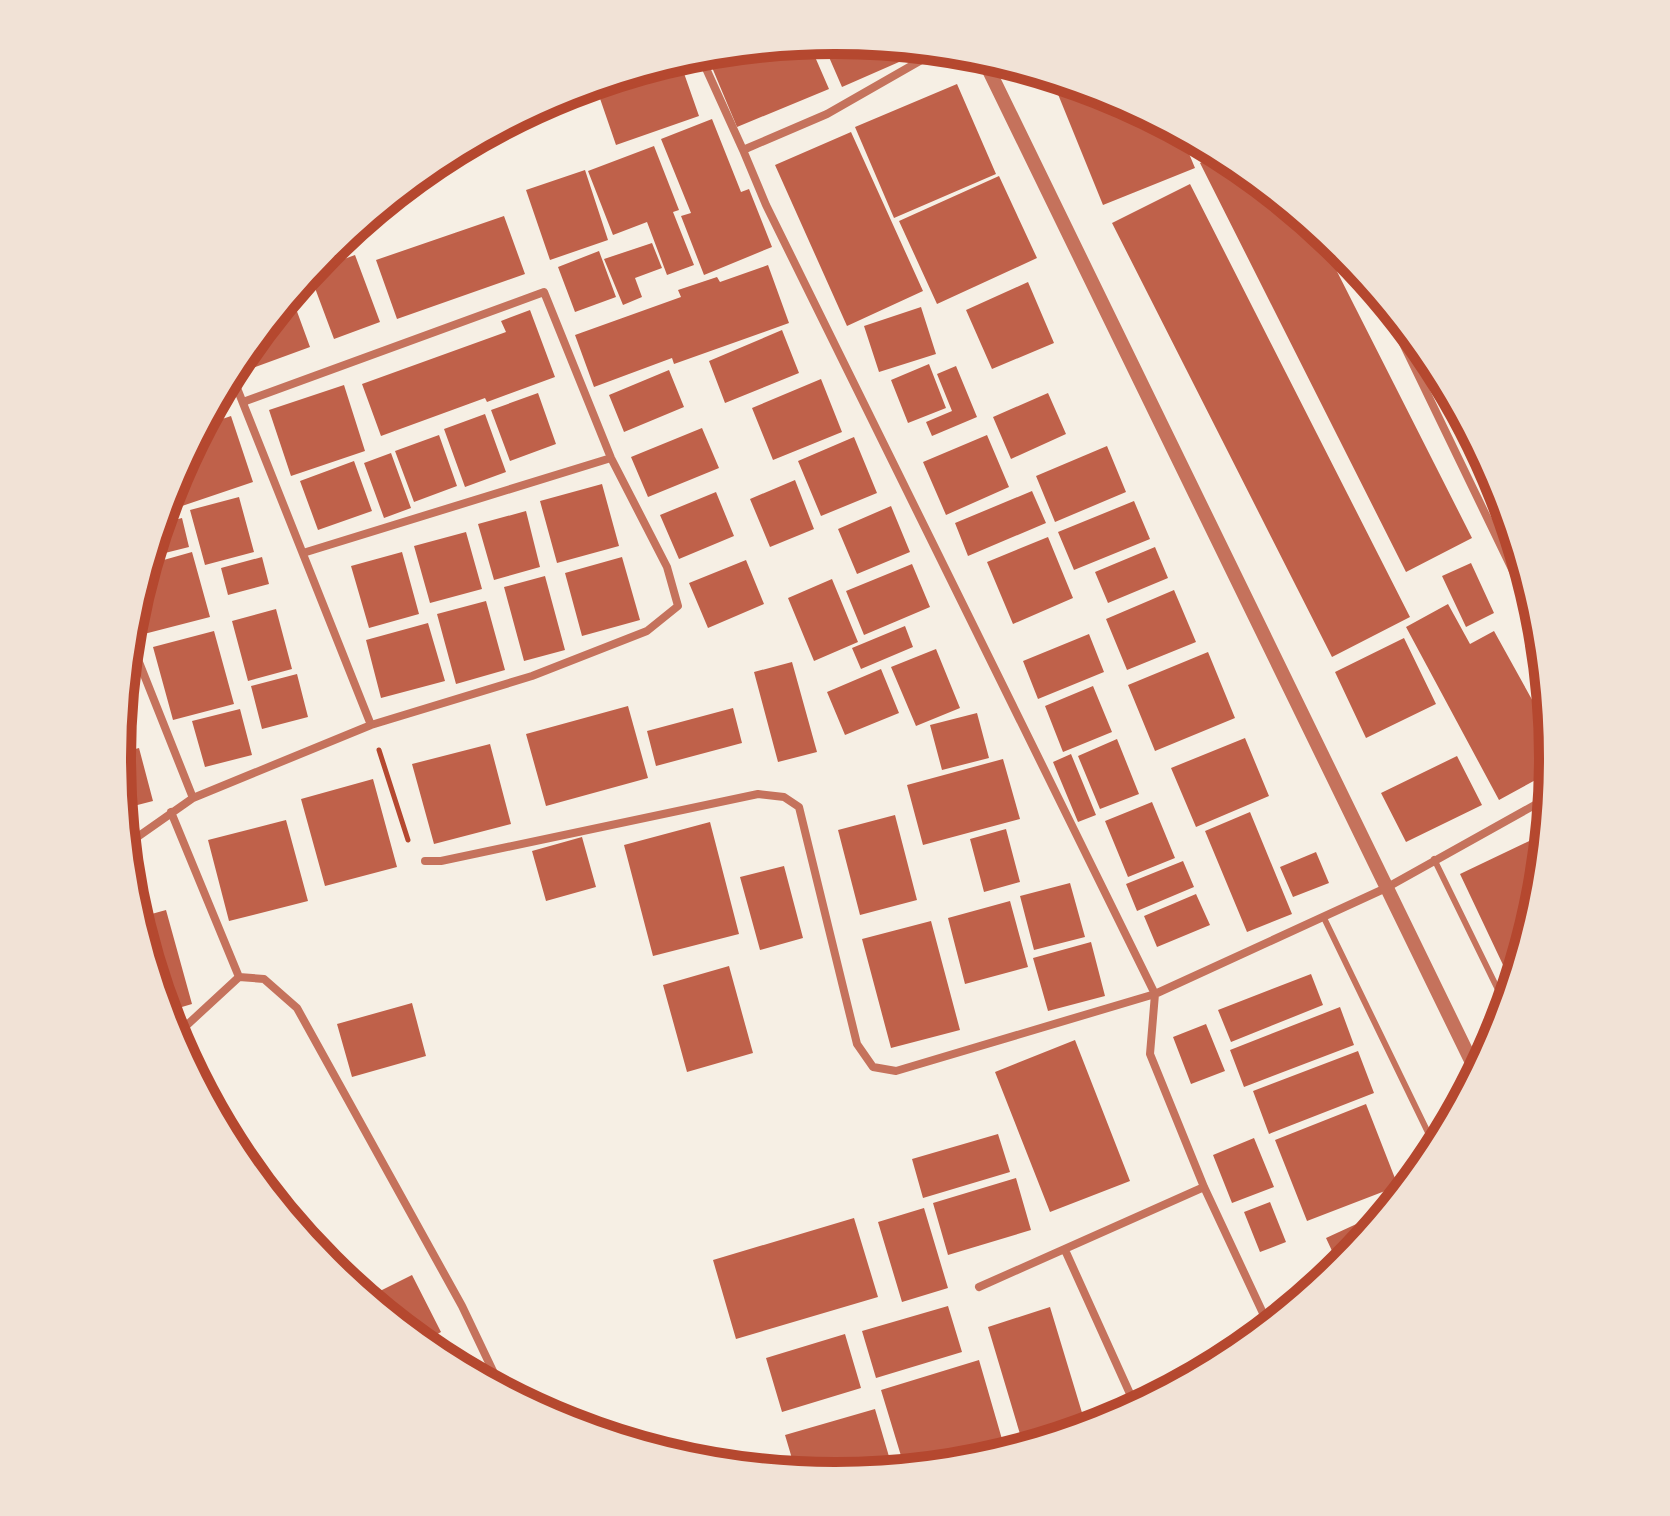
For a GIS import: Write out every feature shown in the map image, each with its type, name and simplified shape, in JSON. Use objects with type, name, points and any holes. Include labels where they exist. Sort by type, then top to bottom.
[{"type":"street","points":[[743,150],[827,114],[922,60]]},
{"type":"street","points":[[705,67],[766,205],[1155,994],[1150,1054],[1204,1187],[1265,1317]]},
{"type":"street","points":[[990,72],[1470,1059]]},
{"type":"street","points":[[136,838],[193,798],[371,725],[532,676],[647,631],[678,606],[667,567],[611,458],[544,292],[243,402]]},
{"type":"street","points":[[1401,339],[1514,574]]},
{"type":"street","points":[[237,387],[371,725]]},
{"type":"street","points":[[303,553],[611,458]]},
{"type":"street","points":[[138,660],[193,798]]},
{"type":"street","points":[[425,861],[441,861],[758,794],[784,797],[799,807],[857,1044],[873,1067],[896,1071],[1155,994],[1386,888],[1537,803]]},
{"type":"street","points":[[171,812],[239,977]]},
{"type":"street","points":[[185,1027],[239,977],[264,979],[297,1008],[462,1306],[494,1374]]},
{"type":"street","points":[[979,1287],[1204,1187]]},
{"type":"street","points":[[1065,1250],[1131,1396]]},
{"type":"lane","points":[[1434,859],[1499,992]]},
{"type":"lane","points":[[1324,918],[1429,1135]]},
{"type":"path","points":[[371,725],[412,854],[425,861]]},
{"type":"building","points":[[828,54],[907,58],[842,87]]},
{"type":"building","points":[[814,55],[829,89],[737,127],[711,66]]},
{"type":"building","points":[[683,71],[699,116],[616,145],[599,95]]},
{"type":"building","points":[[957,84],[996,174],[894,218],[855,127]]},
{"type":"building","points":[[1056,90],[1104,108],[1187,148],[1195,168],[1103,205]]},
{"type":"building","points":[[712,119],[741,192],[749,189],[772,247],[704,275],[681,216],[691,213],[661,139]]},
{"type":"building","points":[[851,132],[923,291],[847,326],[775,165]]},
{"type":"building","points":[[654,146],[679,210],[673,212],[694,265],[667,275],[647,222],[613,235],[588,171]]},
{"type":"building","points":[[1206,160],[1264,199],[1330,257],[1472,538],[1406,572],[1200,163]]},
{"type":"building","points":[[585,170],[608,240],[550,260],[526,190]]},
{"type":"building","points":[[999,176],[1037,258],[937,304],[899,221]]},
{"type":"building","points":[[1190,184],[1410,617],[1332,657],[1112,223]]},
{"type":"building","points":[[504,216],[525,274],[397,319],[376,260]]},
{"type":"building","points":[[652,243],[662,268],[635,278],[642,297],[623,305],[604,259]]},
{"type":"building","points":[[599,251],[616,297],[575,312],[558,267]]},
{"type":"building","points":[[355,255],[380,322],[334,339],[314,285],[335,262]]},
{"type":"building","points":[[768,265],[789,323],[674,364],[672,358],[594,387],[575,335],[681,297],[678,290],[717,277],[720,282]]},
{"type":"building","points":[[1028,282],[1054,343],[992,369],[966,310]]},
{"type":"building","points":[[295,307],[310,347],[248,370]]},
{"type":"building","points":[[921,307],[936,354],[879,372],[864,326]]},
{"type":"building","points":[[530,310],[555,377],[487,402],[485,398],[381,436],[362,384],[506,332],[501,321]]},
{"type":"building","points":[[782,330],[799,373],[725,403],[709,361]]},
{"type":"building","points":[[929,364],[946,408],[908,423],[891,380]]},
{"type":"building","points":[[956,366],[977,417],[932,436],[926,422],[952,411],[937,374]]},
{"type":"building","points":[[669,370],[684,407],[624,432],[609,395]]},
{"type":"building","points":[[821,379],[842,432],[773,460],[752,408]]},
{"type":"building","points":[[344,385],[365,451],[291,476],[269,410]]},
{"type":"building","points":[[538,393],[556,444],[510,461],[491,410]]},
{"type":"building","points":[[1048,393],[1066,434],[1011,459],[993,417]]},
{"type":"building","points":[[485,414],[506,472],[465,487],[444,429]]},
{"type":"building","points":[[231,416],[253,482],[182,506],[180,501],[185,489],[217,421]]},
{"type":"building","points":[[702,428],[719,468],[648,497],[631,457]]},
{"type":"building","points":[[439,435],[457,486],[414,502],[395,451]]},
{"type":"building","points":[[987,435],[1009,487],[946,515],[923,462]]},
{"type":"building","points":[[854,437],[877,493],[821,516],[798,461]]},
{"type":"building","points":[[1107,446],[1126,492],[1055,522],[1036,476]]},
{"type":"building","points":[[391,453],[411,508],[384,518],[364,463]]},
{"type":"building","points":[[354,461],[372,511],[318,530],[300,481]]},
{"type":"building","points":[[795,480],[814,529],[770,547],[750,499]]},
{"type":"building","points":[[602,484],[619,546],[557,563],[540,501]]},
{"type":"building","points":[[1032,491],[1046,523],[968,556],[955,523]]},
{"type":"building","points":[[716,492],[734,536],[679,559],[660,515]]},
{"type":"building","points":[[239,497],[254,552],[205,565],[190,510]]},
{"type":"building","points":[[1134,501],[1150,539],[1074,570],[1058,532]]},
{"type":"building","points":[[891,506],[910,552],[857,574],[838,529]]},
{"type":"building","points":[[526,511],[540,567],[494,580],[478,524]]},
{"type":"building","points":[[182,518],[189,547],[162,554],[168,532],[173,520]]},
{"type":"building","points":[[466,532],[482,589],[430,603],[414,546]]},
{"type":"building","points":[[1048,537],[1073,598],[1013,624],[987,562]]},
{"type":"building","points":[[1155,547],[1168,578],[1108,603],[1095,572]]},
{"type":"building","points":[[192,552],[210,617],[144,634],[159,561]]},
{"type":"building","points":[[402,552],[419,614],[369,628],[351,566]]},
{"type":"building","points":[[262,557],[269,584],[228,595],[221,568]]},
{"type":"building","points":[[622,557],[640,620],[582,636],[565,573]]},
{"type":"building","points":[[746,560],[764,604],[708,628],[689,583]]},
{"type":"building","points":[[1471,563],[1494,613],[1466,627],[1442,576]]},
{"type":"building","points":[[912,564],[930,607],[864,635],[846,591]]},
{"type":"building","points":[[545,576],[565,650],[524,661],[504,587]]},
{"type":"building","points":[[832,579],[858,642],[814,661],[788,598]]},
{"type":"building","points":[[1174,590],[1196,642],[1127,670],[1106,619]]},
{"type":"building","points":[[486,601],[505,670],[456,684],[437,614]]},
{"type":"building","points":[[1448,604],[1470,644],[1494,631],[1537,708],[1538,779],[1499,800],[1406,627]]},
{"type":"building","points":[[276,609],[292,669],[248,681],[232,621]]},
{"type":"building","points":[[428,623],[445,681],[381,698],[366,640]]},
{"type":"building","points":[[905,626],[913,647],[861,669],[852,648]]},
{"type":"building","points":[[214,631],[234,704],[173,720],[153,647]]},
{"type":"building","points":[[1089,634],[1104,672],[1038,699],[1023,661]]},
{"type":"building","points":[[1404,638],[1436,704],[1366,738],[1335,672]]},
{"type":"building","points":[[936,649],[960,708],[916,726],[891,667]]},
{"type":"building","points":[[1208,652],[1235,718],[1155,751],[1128,685]]},
{"type":"building","points":[[792,662],[817,752],[778,762],[754,672]]},
{"type":"building","points":[[881,669],[899,713],[845,735],[827,692]]},
{"type":"building","points":[[297,674],[308,717],[262,729],[251,686]]},
{"type":"building","points":[[1093,686],[1112,732],[1063,752],[1045,706]]},
{"type":"building","points":[[628,706],[648,778],[546,806],[526,734]]},
{"type":"building","points":[[733,708],[742,743],[656,766],[647,731]]},
{"type":"building","points":[[240,709],[252,755],[205,767],[192,721]]},
{"type":"building","points":[[977,713],[989,758],[942,770],[930,725]]},
{"type":"building","points":[[1245,738],[1269,796],[1196,827],[1171,768]]},
{"type":"building","points":[[1117,739],[1139,794],[1100,809],[1078,756]]},
{"type":"building","points":[[490,744],[511,824],[434,844],[412,764]]},
{"type":"building","points":[[139,748],[153,801],[133,806],[131,758],[131,750]]},
{"type":"building","points":[[1071,754],[1096,815],[1078,822],[1053,762]]},
{"type":"building","points":[[1457,756],[1482,805],[1406,842],[1381,793]]},
{"type":"building","points":[[1003,759],[1020,819],[923,845],[907,785]]},
{"type":"building","points":[[373,779],[397,867],[325,886],[301,799]]},
{"type":"building","points":[[1152,802],[1175,858],[1128,877],[1105,821]]},
{"type":"building","points":[[1250,812],[1292,914],[1247,932],[1205,831]]},
{"type":"building","points":[[895,815],[917,900],[860,915],[838,830]]},
{"type":"building","points":[[286,820],[308,901],[229,921],[208,840]]},
{"type":"building","points":[[710,822],[739,934],[653,956],[624,845]]},
{"type":"building","points":[[1006,829],[1020,882],[984,892],[970,839]]},
{"type":"building","points":[[582,837],[596,887],[546,901],[532,851]]},
{"type":"building","points":[[1534,839],[1525,895],[1506,971],[1460,874]]},
{"type":"building","points":[[1316,852],[1329,883],[1293,897],[1280,867]]},
{"type":"building","points":[[1183,861],[1194,887],[1137,911],[1126,884]]},
{"type":"building","points":[[784,866],[803,938],[760,950],[740,877]]},
{"type":"building","points":[[1070,883],[1085,937],[1034,950],[1020,896]]},
{"type":"building","points":[[1196,894],[1210,925],[1157,947],[1144,916]]},
{"type":"building","points":[[1010,901],[1028,967],[965,984],[948,918]]},
{"type":"building","points":[[166,910],[192,1004],[178,1008],[149,915]]},
{"type":"building","points":[[931,921],[960,1030],[891,1048],[862,939]]},
{"type":"building","points":[[1091,942],[1105,996],[1048,1011],[1033,958]]},
{"type":"building","points":[[729,966],[753,1053],[687,1072],[663,985]]},
{"type":"building","points":[[1311,974],[1323,1005],[1231,1042],[1218,1010]]},
{"type":"building","points":[[412,1003],[426,1056],[352,1077],[337,1024]]},
{"type":"building","points":[[1340,1007],[1354,1045],[1244,1087],[1230,1050]]},
{"type":"building","points":[[1206,1024],[1225,1071],[1191,1084],[1173,1037]]},
{"type":"building","points":[[1075,1040],[1130,1181],[1050,1212],[995,1072]]},
{"type":"building","points":[[1358,1051],[1374,1093],[1269,1134],[1253,1091]]},
{"type":"building","points":[[1366,1104],[1397,1183],[1393,1188],[1307,1221],[1275,1140]]},
{"type":"building","points":[[998,1134],[1010,1172],[923,1198],[912,1159]]},
{"type":"building","points":[[1254,1138],[1274,1187],[1232,1203],[1213,1155]]},
{"type":"building","points":[[1016,1178],[1031,1230],[948,1255],[933,1203]]},
{"type":"building","points":[[1270,1202],[1286,1242],[1260,1252],[1244,1212]]},
{"type":"building","points":[[924,1208],[948,1288],[902,1302],[878,1222]]},
{"type":"building","points":[[854,1218],[878,1297],[736,1339],[713,1260]]},
{"type":"building","points":[[1366,1220],[1334,1255],[1326,1238]]},
{"type":"building","points":[[412,1275],[441,1332],[434,1336],[377,1292]]},
{"type":"building","points":[[948,1306],[962,1352],[876,1378],[862,1331]]},
{"type":"building","points":[[1050,1307],[1083,1416],[1020,1434],[988,1327]]},
{"type":"building","points":[[845,1334],[861,1388],[782,1412],[766,1358]]},
{"type":"building","points":[[979,1360],[1003,1441],[902,1458],[881,1390]]},
{"type":"building","points":[[875,1409],[890,1459],[792,1460],[785,1435]]}]
